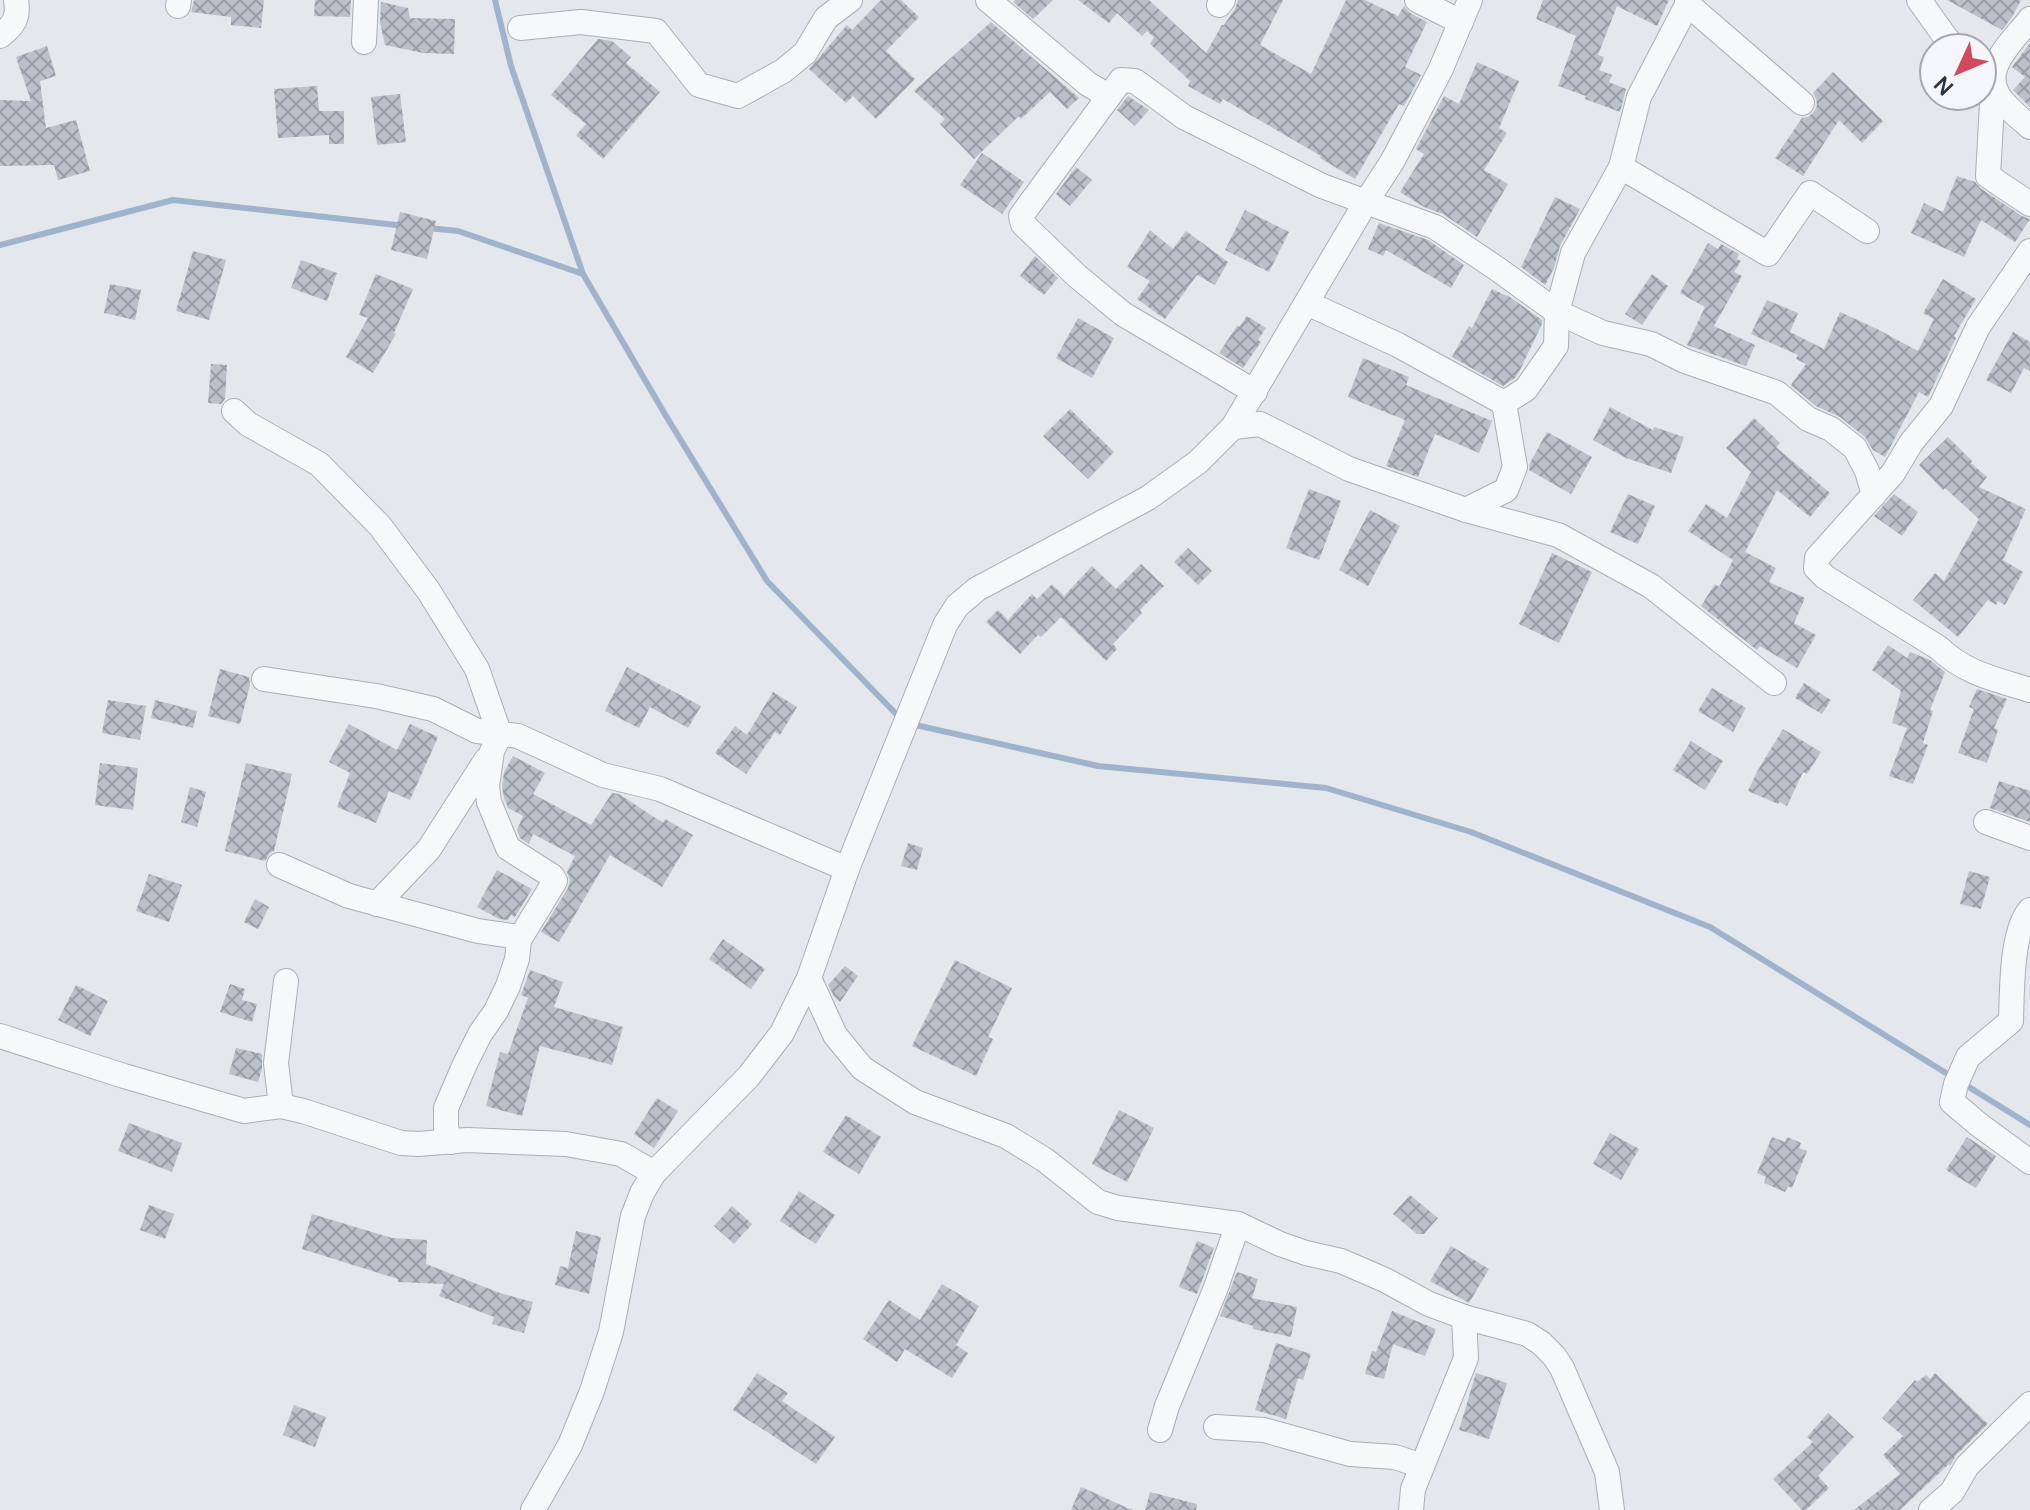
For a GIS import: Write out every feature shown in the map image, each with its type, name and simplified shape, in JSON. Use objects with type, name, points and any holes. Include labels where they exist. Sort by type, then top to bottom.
[{"type":"street","points":[[0,36],[18,14],[16,0]]},
{"type":"street","points":[[364,42],[366,0]]},
{"type":"street","points":[[520,28],[581,22],[656,31],[699,85],[738,96],[783,71],[805,53],[826,18],[850,0]]},
{"type":"street","points":[[988,0],[1088,84],[1108,96]]},
{"type":"street","points":[[533,1510],[570,1445],[592,1391],[611,1332],[633,1216],[642,1193],[654,1173],[749,1076],[782,1033],[809,978],[847,869],[945,625],[957,606],[977,589],[1148,498],[1198,462],[1233,427],[1392,162],[1440,71],[1466,11],[1417,0]]},
{"type":"street","points":[[1919,0],[1942,32]]},
{"type":"street","points":[[1504,403],[1526,389],[1556,346],[1557,312],[1573,253],[1621,167],[1639,97],[1688,1],[1802,103]]},
{"type":"street","points":[[1998,61],[2030,19]]},
{"type":"street","points":[[1255,392],[1123,314],[1086,284],[1023,224],[1021,216],[1121,80],[1135,81],[1184,117],[1322,186],[1435,227],[1557,312],[1603,333],[1651,344],[1685,361],[1777,393],[1808,419],[1831,429],[1855,448],[1867,471],[1874,495]]},
{"type":"street","points":[[1998,96],[2030,127]]},
{"type":"street","points":[[1987,112],[1988,176],[2030,204]]},
{"type":"street","points":[[1621,167],[1768,254],[1810,193],[1867,231]]},
{"type":"street","points":[[2030,251],[1978,327],[1941,406],[1911,443],[1893,473],[1817,558],[1816,568],[1825,577],[1939,648],[1970,671],[2030,690]]},
{"type":"street","points":[[1307,303],[1398,345],[1504,403]]},
{"type":"street","points":[[1466,510],[1506,490],[1511,479],[1515,467],[1504,403]]},
{"type":"street","points":[[234,411],[248,424],[319,464],[380,526],[428,590],[477,669],[496,743],[487,786],[489,802],[508,848],[555,881],[519,940],[517,959],[508,986],[480,1034],[446,1108],[446,1128],[451,1142]]},
{"type":"street","points":[[1233,427],[1260,424],[1349,469],[1466,510],[1558,535],[1651,586],[1774,683]]},
{"type":"street","points":[[264,679],[376,696],[433,709],[496,743]]},
{"type":"street","points":[[377,904],[429,849],[496,743],[518,736],[603,775],[672,794],[847,869]]},
{"type":"street","points":[[1986,822],[2030,838]]},
{"type":"street","points":[[279,865],[349,896],[519,940]]},
{"type":"street","points":[[2030,910],[2024,917],[2013,962],[2011,1021],[1968,1057],[1952,1102],[2030,1162]]},
{"type":"street","points":[[809,978],[835,1035],[862,1068],[915,1102],[1006,1136],[1045,1160],[1098,1202],[1118,1208],[1238,1224],[1306,1253],[1341,1261],[1429,1304],[1527,1334],[1541,1343],[1562,1368],[1607,1472],[1612,1510]]},
{"type":"street","points":[[281,1106],[276,1063],[286,981]]},
{"type":"street","points":[[0,1036],[244,1111],[281,1106],[401,1143],[467,1140],[566,1144],[621,1154],[654,1173]]},
{"type":"street","points":[[1160,1430],[1238,1224]]},
{"type":"street","points":[[1411,1510],[1413,1489],[1466,1358],[1464,1317]]},
{"type":"street","points":[[1931,1510],[1955,1488],[1967,1466],[2030,1404]]},
{"type":"street","points":[[1216,1427],[1264,1430],[1350,1454],[1395,1457],[1422,1466]]},
{"type":"building","points":[[194,0],[264,0],[261,28],[231,25],[231,17],[191,12]]},
{"type":"building","points":[[315,0],[351,0],[350,17],[314,16]]},
{"type":"building","points":[[881,0],[901,0],[919,17],[886,51],[915,79],[876,119],[853,96],[846,103],[809,69],[847,25],[852,30]]},
{"type":"building","points":[[1053,0],[1033,19],[1013,2]]},
{"type":"building","points":[[1078,0],[1149,0],[1206,53],[1238,0],[1283,0],[1260,45],[1311,74],[1346,0],[1365,0],[1398,16],[1404,6],[1427,22],[1405,67],[1421,75],[1404,106],[1399,104],[1355,179],[1223,99],[1220,104],[1188,86],[1190,81],[1150,44],[1154,37],[1147,31],[1142,36],[1117,13],[1109,23]]},
{"type":"building","points":[[1543,0],[1669,0],[1657,26],[1617,6],[1598,55],[1604,57],[1599,70],[1612,75],[1609,82],[1626,89],[1620,112],[1558,86],[1576,36],[1536,19]]},
{"type":"building","points":[[1947,0],[2021,0],[2002,30]]},
{"type":"building","points":[[381,2],[408,8],[410,18],[455,19],[454,54],[423,53],[385,45],[380,22]]},
{"type":"building","points":[[991,22],[1079,98],[1067,109],[1050,92],[1021,119],[1019,116],[974,159],[940,124],[945,119],[914,91]]},
{"type":"building","points":[[598,39],[612,41],[631,57],[626,63],[660,92],[603,159],[576,135],[586,124],[551,95]]},
{"type":"building","points":[[2030,43],[2030,107],[2013,90],[2025,77],[2012,67]]},
{"type":"building","points":[[47,46],[56,76],[40,81],[46,128],[76,120],[90,171],[58,180],[54,165],[0,166],[0,100],[31,101],[16,57]]},
{"type":"building","points":[[1477,62],[1519,81],[1499,128],[1507,133],[1484,170],[1508,184],[1477,237],[1443,214],[1424,207],[1400,192],[1424,154],[1416,149],[1444,96],[1459,104]]},
{"type":"building","points":[[1833,72],[1883,121],[1862,143],[1839,120],[1803,176],[1775,158],[1802,118],[1814,112],[1817,105],[1813,93]]},
{"type":"building","points":[[317,86],[319,111],[344,111],[344,144],[329,144],[329,135],[278,138],[274,89]]},
{"type":"building","points":[[400,94],[406,142],[377,145],[371,97]]},
{"type":"building","points":[[1128,96],[1149,110],[1135,126],[1117,110]]},
{"type":"building","points":[[982,153],[1024,182],[1002,214],[960,185]]},
{"type":"building","points":[[1076,167],[1092,180],[1070,206],[1056,194]]},
{"type":"building","points":[[1957,176],[1975,182],[2030,219],[2015,242],[1981,220],[1964,257],[1911,233],[1924,203],[1943,212]]},
{"type":"building","points":[[1555,197],[1580,209],[1560,246],[1545,285],[1521,267]]},
{"type":"building","points":[[1245,210],[1289,232],[1269,272],[1225,250]]},
{"type":"building","points":[[400,212],[436,221],[427,259],[391,250]]},
{"type":"building","points":[[1379,223],[1428,240],[1464,265],[1451,288],[1386,250],[1383,256],[1368,249]]},
{"type":"building","points":[[1150,230],[1173,249],[1186,231],[1228,262],[1215,285],[1197,275],[1165,319],[1137,299],[1150,281],[1127,267]]},
{"type":"building","points":[[1708,243],[1718,249],[1721,244],[1739,254],[1737,259],[1741,261],[1734,272],[1742,276],[1714,326],[1755,345],[1746,366],[1687,345],[1705,307],[1680,293]]},
{"type":"building","points":[[193,251],[226,260],[209,320],[176,311]]},
{"type":"building","points":[[1035,256],[1058,278],[1044,295],[1020,276]]},
{"type":"building","points":[[301,260],[337,273],[327,301],[291,288]]},
{"type":"building","points":[[376,274],[413,289],[396,334],[373,373],[346,357],[368,318],[359,315]]},
{"type":"building","points":[[1652,274],[1668,286],[1642,325],[1625,314]]},
{"type":"building","points":[[1943,279],[1976,299],[1954,336],[1956,338],[1928,397],[1919,392],[1885,457],[1873,450],[1865,437],[1840,417],[1816,406],[1791,385],[1806,364],[1796,359],[1798,355],[1751,334],[1767,300],[1798,313],[1790,332],[1824,349],[1840,312],[1918,351],[1934,319],[1923,313]]},
{"type":"building","points":[[110,284],[141,290],[135,320],[104,313]]},
{"type":"building","points":[[1492,289],[1507,295],[1542,320],[1519,372],[1503,386],[1452,357],[1469,326],[1472,328]]},
{"type":"building","points":[[1247,316],[1266,328],[1258,340],[1261,342],[1243,368],[1219,353]]},
{"type":"building","points":[[1078,318],[1114,338],[1092,378],[1056,358]]},
{"type":"building","points":[[2013,332],[2030,342],[2030,371],[2024,368],[2011,393],[1986,380]]},
{"type":"building","points":[[1363,358],[1409,377],[1406,385],[1492,421],[1479,453],[1435,434],[1418,477],[1386,466],[1405,420],[1348,397]]},
{"type":"building","points":[[211,364],[227,365],[225,399],[221,404],[208,403]]},
{"type":"building","points":[[1610,407],[1653,430],[1654,427],[1684,437],[1671,473],[1626,458],[1593,440]]},
{"type":"building","points":[[1070,409],[1114,452],[1088,479],[1043,436]]},
{"type":"building","points":[[1754,418],[1780,443],[1776,447],[1830,493],[1810,517],[1777,490],[1745,552],[1776,568],[1769,582],[1805,598],[1794,623],[1816,635],[1797,668],[1760,646],[1757,650],[1701,606],[1715,584],[1719,587],[1733,560],[1688,531],[1706,504],[1727,518],[1751,472],[1726,448]]},
{"type":"building","points":[[1547,432],[1592,457],[1571,494],[1529,470]]},
{"type":"building","points":[[1948,437],[1987,477],[1979,487],[2026,509],[2003,560],[2023,572],[2005,605],[1998,601],[1996,605],[1988,600],[1958,637],[1913,600],[1935,573],[1944,581],[1979,519],[1945,488],[1943,490],[1919,465]]},
{"type":"building","points":[[1309,489],[1341,501],[1319,560],[1286,548]]},
{"type":"building","points":[[1628,494],[1655,506],[1638,544],[1610,532]]},
{"type":"building","points":[[1894,494],[1918,512],[1902,536],[1874,516]]},
{"type":"building","points":[[1370,510],[1400,526],[1368,586],[1339,570]]},
{"type":"building","points":[[1188,548],[1212,571],[1198,585],[1174,562]]},
{"type":"building","points":[[1552,553],[1592,572],[1559,643],[1519,624]]},
{"type":"building","points":[[1141,564],[1164,586],[1113,644],[1117,649],[1106,661],[1061,617],[1020,654],[986,622],[998,610],[1008,620],[1032,594],[1037,599],[1052,584],[1064,596],[1092,566],[1116,589]]},
{"type":"building","points":[[1888,645],[1907,658],[1910,652],[1930,660],[1945,672],[1930,710],[1933,711],[1923,743],[1928,745],[1913,784],[1889,776],[1907,728],[1892,723],[1901,691],[1872,670]]},
{"type":"building","points":[[627,667],[701,706],[688,728],[650,707],[639,728],[605,711]]},
{"type":"building","points":[[220,669],[249,677],[250,685],[240,724],[208,716]]},
{"type":"building","points":[[1804,683],[1831,700],[1822,714],[1795,698]]},
{"type":"building","points":[[1712,688],[1746,708],[1733,732],[1698,711]]},
{"type":"building","points":[[1977,689],[2007,699],[1994,728],[1998,730],[1987,763],[1958,753],[1974,709],[1969,707]]},
{"type":"building","points":[[773,692],[797,707],[780,735],[775,732],[746,774],[715,753],[735,726],[747,735]]},
{"type":"building","points":[[108,700],[146,706],[140,740],[102,733]]},
{"type":"building","points":[[155,700],[197,711],[193,728],[151,718]]},
{"type":"building","points":[[349,724],[397,750],[410,724],[438,737],[410,800],[389,791],[376,823],[337,807],[350,773],[329,762]]},
{"type":"building","points":[[1783,729],[1821,752],[1807,774],[1803,772],[1787,806],[1748,791]]},
{"type":"building","points":[[1691,741],[1723,761],[1705,790],[1673,770]]},
{"type":"building","points":[[513,756],[545,773],[533,794],[591,825],[612,793],[619,794],[663,823],[665,819],[693,835],[662,887],[610,855],[559,942],[541,932],[568,888],[570,880],[567,872],[575,856],[533,834],[529,844],[520,838],[517,830],[523,816],[508,808],[502,786],[504,772]]},
{"type":"building","points":[[100,763],[138,768],[133,810],[95,805]]},
{"type":"building","points":[[246,763],[292,774],[274,851],[265,861],[225,851]]},
{"type":"building","points":[[1999,781],[2030,791],[2030,822],[1990,808]]},
{"type":"building","points":[[190,787],[206,792],[197,827],[181,822]]},
{"type":"building","points":[[908,843],[923,848],[917,870],[901,866]]},
{"type":"building","points":[[497,870],[532,889],[515,917],[511,915],[508,920],[499,919],[477,907]]},
{"type":"building","points":[[1969,871],[1990,877],[1981,909],[1960,904]]},
{"type":"building","points":[[149,874],[182,885],[169,922],[136,911]]},
{"type":"building","points":[[255,899],[269,907],[258,929],[244,922]]},
{"type":"building","points":[[723,939],[765,969],[751,989],[709,959]]},
{"type":"building","points":[[955,960],[1012,988],[988,1037],[993,1039],[976,1076],[912,1046]]},
{"type":"building","points":[[845,966],[858,976],[840,1002],[828,985]]},
{"type":"building","points":[[530,970],[563,982],[554,1007],[623,1027],[612,1065],[540,1046],[522,1116],[486,1106],[500,1052],[508,1054],[528,998],[521,995]]},
{"type":"building","points":[[230,984],[245,989],[242,1000],[257,1004],[252,1022],[220,1012]]},
{"type":"building","points":[[76,985],[108,1001],[90,1036],[58,1020]]},
{"type":"building","points":[[236,1048],[262,1054],[258,1082],[229,1074]]},
{"type":"building","points":[[657,1098],[678,1111],[654,1148],[634,1134]]},
{"type":"building","points":[[1119,1110],[1154,1128],[1127,1182],[1092,1164]]},
{"type":"building","points":[[846,1115],[881,1137],[859,1174],[823,1152]]},
{"type":"building","points":[[129,1123],[182,1143],[172,1172],[118,1151]]},
{"type":"building","points":[[1610,1133],[1639,1149],[1621,1180],[1593,1164]]},
{"type":"building","points":[[1772,1137],[1785,1142],[1787,1137],[1801,1143],[1799,1148],[1807,1151],[1792,1188],[1788,1186],[1785,1192],[1764,1183],[1766,1177],[1757,1173]]},
{"type":"building","points":[[1967,1137],[1996,1156],[1976,1188],[1946,1170]]},
{"type":"building","points":[[799,1191],[835,1215],[816,1244],[780,1221]]},
{"type":"building","points":[[1410,1195],[1438,1218],[1424,1234],[1417,1234],[1393,1214]]},
{"type":"building","points":[[149,1205],[174,1214],[165,1239],[140,1230]]},
{"type":"building","points":[[732,1206],[752,1224],[734,1244],[714,1226]]},
{"type":"building","points":[[312,1214],[392,1238],[427,1240],[426,1264],[500,1293],[533,1302],[524,1333],[492,1324],[494,1317],[439,1296],[444,1284],[398,1282],[398,1279],[302,1249]]},
{"type":"building","points":[[576,1231],[601,1237],[589,1294],[555,1285],[560,1266],[568,1268]]},
{"type":"building","points":[[1197,1241],[1214,1248],[1197,1294],[1179,1287]]},
{"type":"building","points":[[1451,1246],[1489,1269],[1469,1303],[1430,1281]]},
{"type":"building","points":[[1237,1272],[1258,1279],[1252,1298],[1297,1307],[1291,1337],[1253,1329],[1253,1326],[1220,1316]]},
{"type":"building","points":[[942,1284],[979,1306],[956,1345],[968,1353],[952,1378],[905,1349],[897,1362],[863,1339],[889,1300],[920,1320]]},
{"type":"building","points":[[1392,1311],[1436,1329],[1425,1356],[1393,1344],[1384,1379],[1365,1374],[1372,1351],[1376,1352]]},
{"type":"building","points":[[1276,1343],[1311,1354],[1303,1380],[1298,1378],[1286,1419],[1255,1410]]},
{"type":"building","points":[[757,1373],[788,1393],[782,1401],[835,1437],[816,1464],[733,1410]]},
{"type":"building","points":[[1476,1373],[1507,1383],[1489,1439],[1459,1430]]},
{"type":"building","points":[[1935,1373],[1988,1424],[1956,1455],[1950,1466],[1900,1510],[1854,1510],[1900,1474],[1883,1455],[1903,1436],[1882,1418],[1915,1380],[1917,1382],[1926,1375],[1930,1379]]},
{"type":"building","points":[[294,1405],[326,1417],[315,1447],[283,1435]]},
{"type":"building","points":[[1828,1413],[1854,1437],[1818,1476],[1829,1488],[1806,1510],[1802,1510],[1773,1479],[1813,1442],[1807,1437]]},
{"type":"building","points":[[1081,1487],[1099,1495],[1132,1510],[1071,1510]]},
{"type":"building","points":[[1150,1492],[1197,1504],[1196,1510],[1145,1510]]},
{"type":"waterway","points":[[495,0],[511,66],[583,274]]},
{"type":"waterway","points":[[0,245],[173,200],[405,226]]},
{"type":"waterway","points":[[428,228],[458,231],[583,274],[767,581],[901,719]]},
{"type":"waterway","points":[[911,724],[1098,766],[1326,788],[1471,832],[1710,927],[1954,1078]]},
{"type":"waterway","points":[[1964,1084],[2030,1125]]}]
